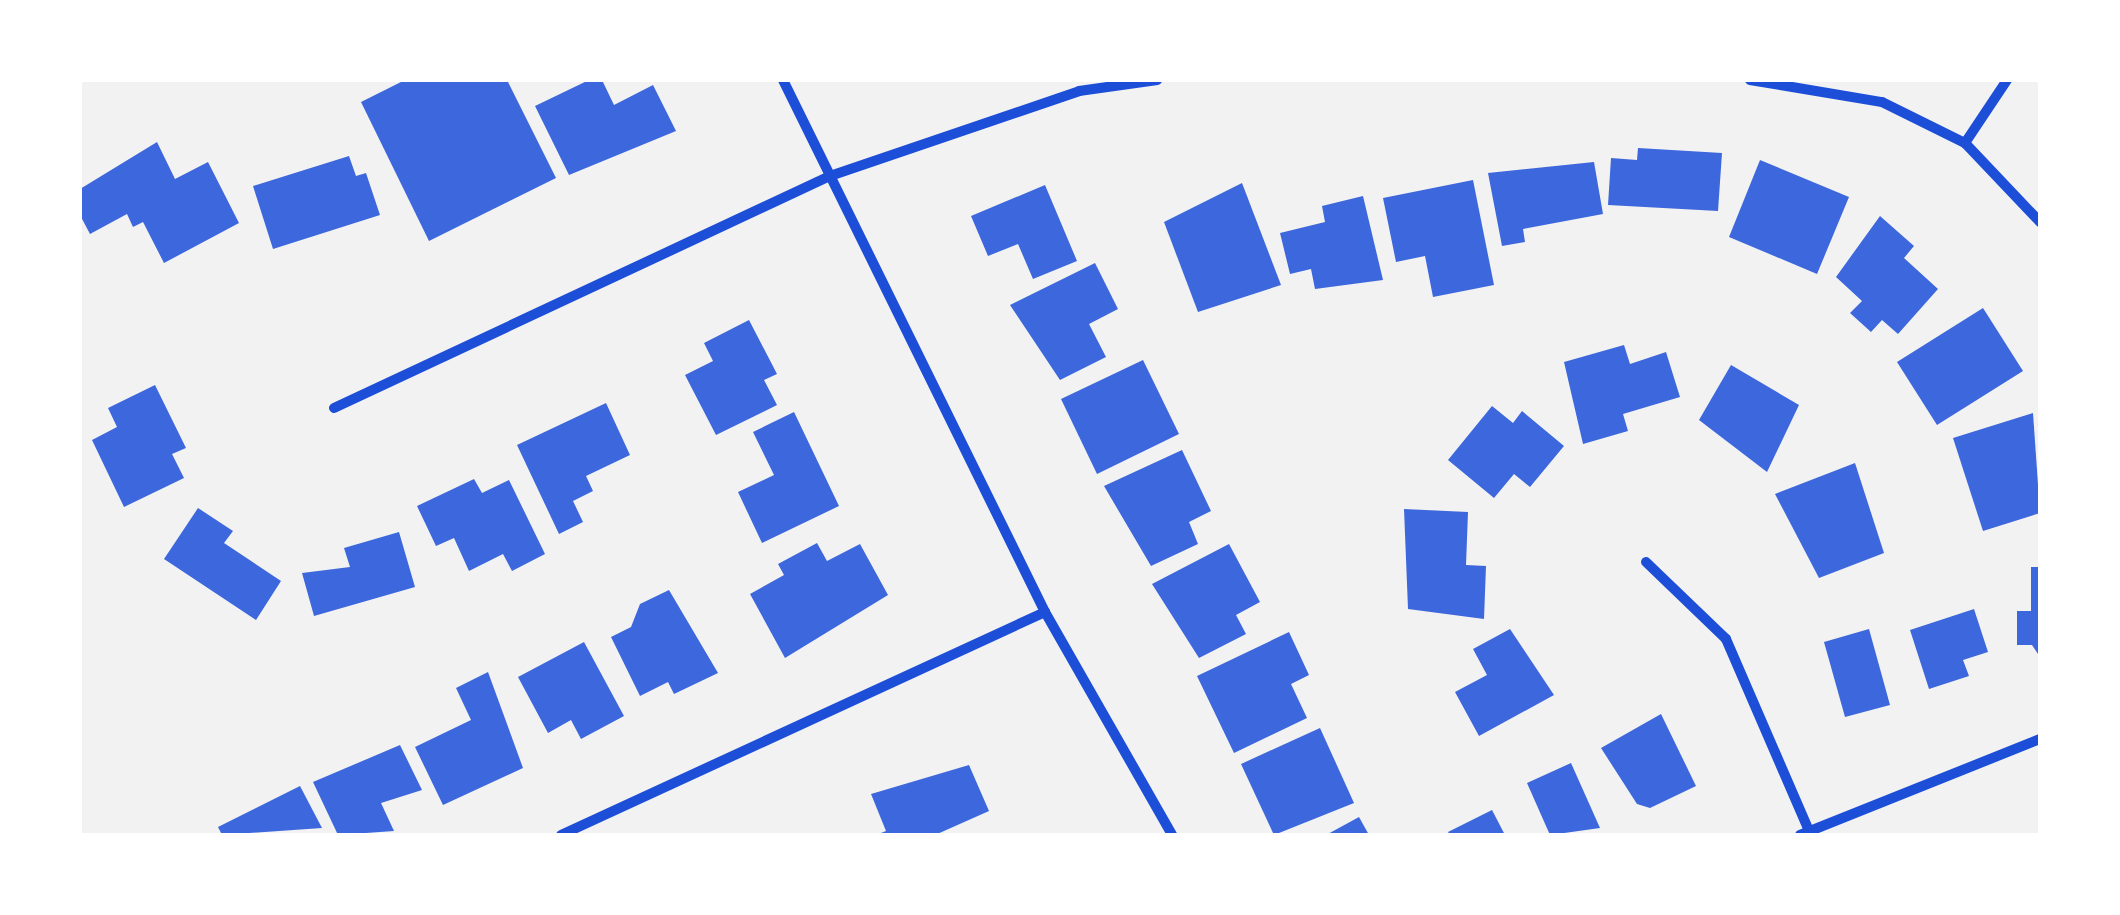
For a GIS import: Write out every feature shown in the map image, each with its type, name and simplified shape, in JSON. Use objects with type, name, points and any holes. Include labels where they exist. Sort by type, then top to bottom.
[{"type":"street","points":[[782,80],[1045,612],[1172,835]]},
{"type":"street","points":[[334,408],[830,176],[1079,91],[1157,80]]},
{"type":"street","points":[[1750,80],[1882,102],[1965,144],[2040,222]]},
{"type":"street","points":[[1965,144],[2007,80]]},
{"type":"street","points":[[1646,562],[1726,639],[1804,833],[2040,739]]},
{"type":"street","points":[[561,835],[577,831],[1045,612]]},
{"type":"building","points":[[405,80],[507,80],[556,178],[429,241],[361,102]]},
{"type":"building","points":[[589,80],[602,80],[614,105],[653,85],[676,131],[569,175],[535,106]]},
{"type":"building","points":[[157,142],[175,179],[208,162],[239,223],[164,263],[143,222],[133,227],[127,214],[90,234],[80,215],[80,189]]},
{"type":"building","points":[[1638,148],[1722,153],[1718,211],[1608,205],[1611,158],[1637,160]]},
{"type":"building","points":[[349,156],[356,176],[366,173],[380,215],[273,249],[253,186]]},
{"type":"building","points":[[1760,160],[1849,197],[1817,274],[1729,237]]},
{"type":"building","points":[[1594,162],[1603,214],[1523,229],[1525,242],[1502,246],[1488,173]]},
{"type":"building","points":[[1473,180],[1494,285],[1433,297],[1425,256],[1396,262],[1383,198]]},
{"type":"building","points":[[1242,183],[1281,285],[1198,312],[1164,222]]},
{"type":"building","points":[[1045,185],[1077,261],[1033,279],[1018,244],[988,256],[971,216]]},
{"type":"building","points":[[1363,196],[1383,280],[1315,289],[1311,269],[1290,274],[1280,233],[1325,222],[1322,206]]},
{"type":"building","points":[[1880,216],[1914,246],[1904,258],[1938,289],[1898,334],[1882,320],[1871,332],[1850,313],[1862,301],[1836,277]]},
{"type":"building","points":[[1095,263],[1118,309],[1089,324],[1106,357],[1060,380],[1010,305]]},
{"type":"building","points":[[1983,308],[2023,371],[1937,425],[1897,362]]},
{"type":"building","points":[[749,320],[777,374],[764,380],[777,405],[716,435],[685,375],[713,361],[704,343]]},
{"type":"building","points":[[1624,345],[1630,364],[1666,352],[1680,397],[1623,414],[1628,431],[1583,444],[1564,362]]},
{"type":"building","points":[[1143,360],[1179,434],[1097,474],[1061,399]]},
{"type":"building","points":[[1731,365],[1799,405],[1767,472],[1699,420]]},
{"type":"building","points":[[155,385],[186,448],[172,454],[184,478],[124,507],[92,440],[117,427],[108,408]]},
{"type":"building","points":[[606,403],[630,455],[586,476],[593,491],[573,501],[583,522],[559,534],[517,445]]},
{"type":"building","points":[[1492,406],[1513,423],[1522,411],[1564,446],[1530,487],[1514,474],[1494,498],[1448,460]]},
{"type":"building","points":[[794,412],[839,506],[762,543],[738,492],[774,475],[753,432]]},
{"type":"building","points":[[2033,413],[2040,513],[1983,531],[1953,438]]},
{"type":"building","points":[[1182,450],[1211,511],[1189,522],[1198,544],[1151,566],[1104,486]]},
{"type":"building","points":[[1855,463],[1884,553],[1819,578],[1775,494]]},
{"type":"building","points":[[474,479],[482,493],[509,480],[545,554],[512,571],[503,554],[469,571],[454,538],[436,546],[417,506]]},
{"type":"building","points":[[198,508],[233,531],[224,543],[281,581],[256,620],[164,559]]},
{"type":"building","points":[[1404,509],[1468,512],[1466,565],[1486,566],[1484,619],[1408,609]]},
{"type":"building","points":[[399,532],[415,587],[314,616],[302,573],[350,567],[344,548]]},
{"type":"building","points":[[817,543],[827,561],[860,544],[888,595],[785,658],[750,594],[784,575],[778,564]]},
{"type":"building","points":[[1229,544],[1260,602],[1236,615],[1246,634],[1199,658],[1152,584]]},
{"type":"building","points":[[2031,567],[2040,567],[2040,657],[2032,645],[2017,645],[2017,611],[2031,611]]},
{"type":"building","points":[[669,590],[718,673],[674,694],[668,682],[640,696],[611,637],[631,627],[640,604]]},
{"type":"building","points":[[1974,609],[1988,652],[1963,660],[1969,676],[1929,689],[1910,630]]},
{"type":"building","points":[[1510,629],[1554,695],[1479,736],[1455,692],[1487,675],[1473,649]]},
{"type":"building","points":[[1869,629],[1890,705],[1845,717],[1824,642]]},
{"type":"building","points":[[1289,632],[1309,675],[1291,684],[1307,718],[1234,753],[1197,676]]},
{"type":"building","points":[[584,642],[624,716],[581,739],[571,720],[548,733],[518,677]]},
{"type":"building","points":[[488,672],[523,768],[443,805],[415,747],[471,720],[456,688]]},
{"type":"building","points":[[1661,714],[1696,786],[1650,808],[1637,804],[1601,748]]},
{"type":"building","points":[[1320,728],[1354,803],[1274,835],[1241,764]]},
{"type":"building","points":[[400,745],[422,790],[381,803],[394,831],[338,835],[313,782]]},
{"type":"building","points":[[1571,763],[1600,828],[1550,835],[1527,783]]},
{"type":"building","points":[[969,765],[989,811],[935,835],[876,835],[886,831],[871,794]]},
{"type":"building","points":[[300,786],[322,828],[222,835],[218,827]]},
{"type":"building","points":[[1492,810],[1505,835],[1448,832]]},
{"type":"building","points":[[1359,817],[1369,835],[1326,835]]}]
